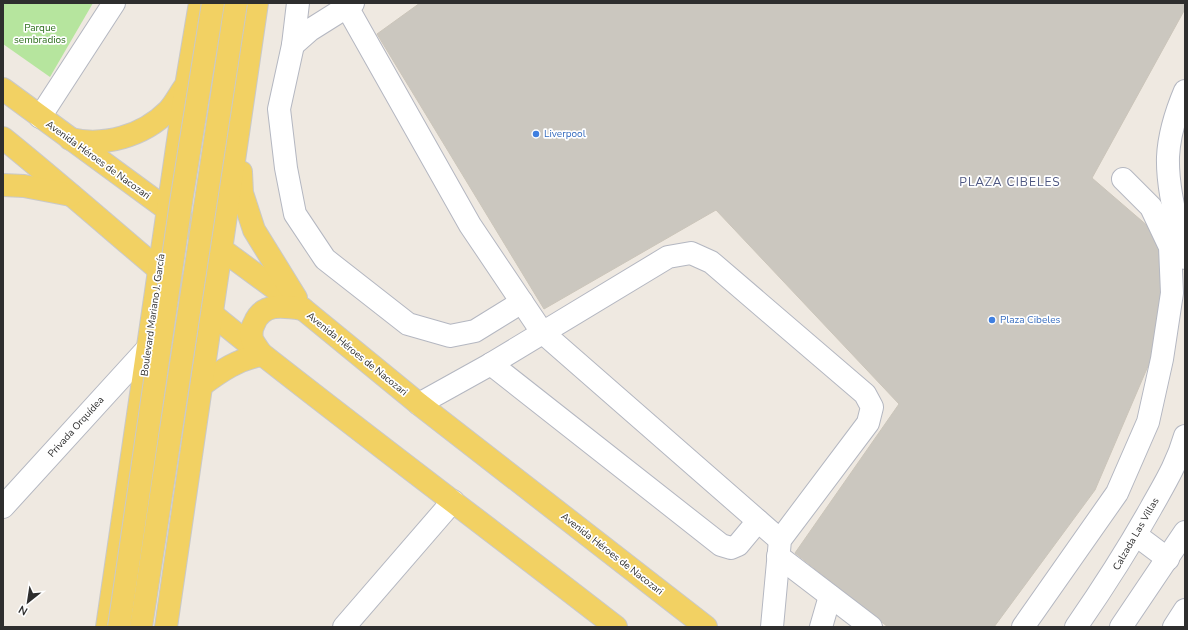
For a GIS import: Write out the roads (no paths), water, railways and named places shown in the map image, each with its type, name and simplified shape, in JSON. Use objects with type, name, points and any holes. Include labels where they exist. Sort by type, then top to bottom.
[{"type":"main road","name":"Boulevard Mariano J. García","points":[[107,627],[186,86],[200,3]]},
{"type":"main road","points":[[119,627],[181,204],[213,3]]},
{"type":"main road","points":[[141,627],[236,3]]},
{"type":"main road","points":[[166,627],[257,3]]},
{"type":"main road","points":[[70,139],[84,142],[115,140],[144,130],[168,111],[186,86]]},
{"type":"main road","name":"Avenida Héroes de Nacozari","points":[[3,89],[303,309],[419,404],[706,627]]},
{"type":"main road","points":[[240,126],[242,193],[254,230],[303,309]]},
{"type":"main road","points":[[3,138],[74,195],[159,270],[262,355],[616,627]]},
{"type":"main road","points":[[3,185],[24,186],[74,195]]},
{"type":"main road","points":[[262,355],[252,340],[251,330],[260,313],[272,307],[282,306],[303,309]]},
{"type":"main road","points":[[202,385],[224,368],[248,357],[262,355]]},
{"type":"main road","points":[[111,600],[169,605]]},
{"type":"street","points":[[40,117],[114,3]]},
{"type":"street","points":[[298,3],[293,45],[279,109],[286,168],[295,214],[325,259],[408,324],[450,336],[475,331],[522,302]]},
{"type":"street","points":[[293,45],[310,30],[350,5],[470,225],[542,332],[758,521],[779,548],[830,596],[871,627]]},
{"type":"street","points":[[1185,90],[1171,195],[1185,260]]},
{"type":"street","points":[[1023,627],[1117,493],[1148,422],[1162,359],[1172,293],[1170,247],[1151,208],[1123,179]]},
{"type":"street","points":[[419,404],[491,364],[668,257],[691,253],[711,262],[865,394],[872,407],[868,423],[779,548],[772,627]]},
{"type":"street","name":"Privada Orquídea","points":[[3,507],[148,348]]},
{"type":"street","points":[[491,364],[721,545],[731,548],[738,545],[758,521]]},
{"type":"street","name":"Calzada Las Villas","points":[[1076,627],[1106,584],[1136,535],[1178,459],[1185,436]]},
{"type":"street","points":[[344,627],[453,501]]},
{"type":"street","points":[[1121,627],[1185,532]]},
{"type":"street","points":[[1136,535],[1168,559]]},
{"type":"street","points":[[1093,627],[1105,603],[1106,584]]},
{"type":"street","points":[[821,627],[830,596]]},
{"type":"street","points":[[1174,627],[1185,610]]},
{"type":"place","name":"Liverpool","points":[[536,134]]},
{"type":"place","name":"Plaza Cibeles","points":[[992,320]]},
{"type":"district","name":"PLAZA CIBELES","points":[[1010,182]]},
{"type":"park label","name":"Parque sembradios","points":[[40,34]]}]
